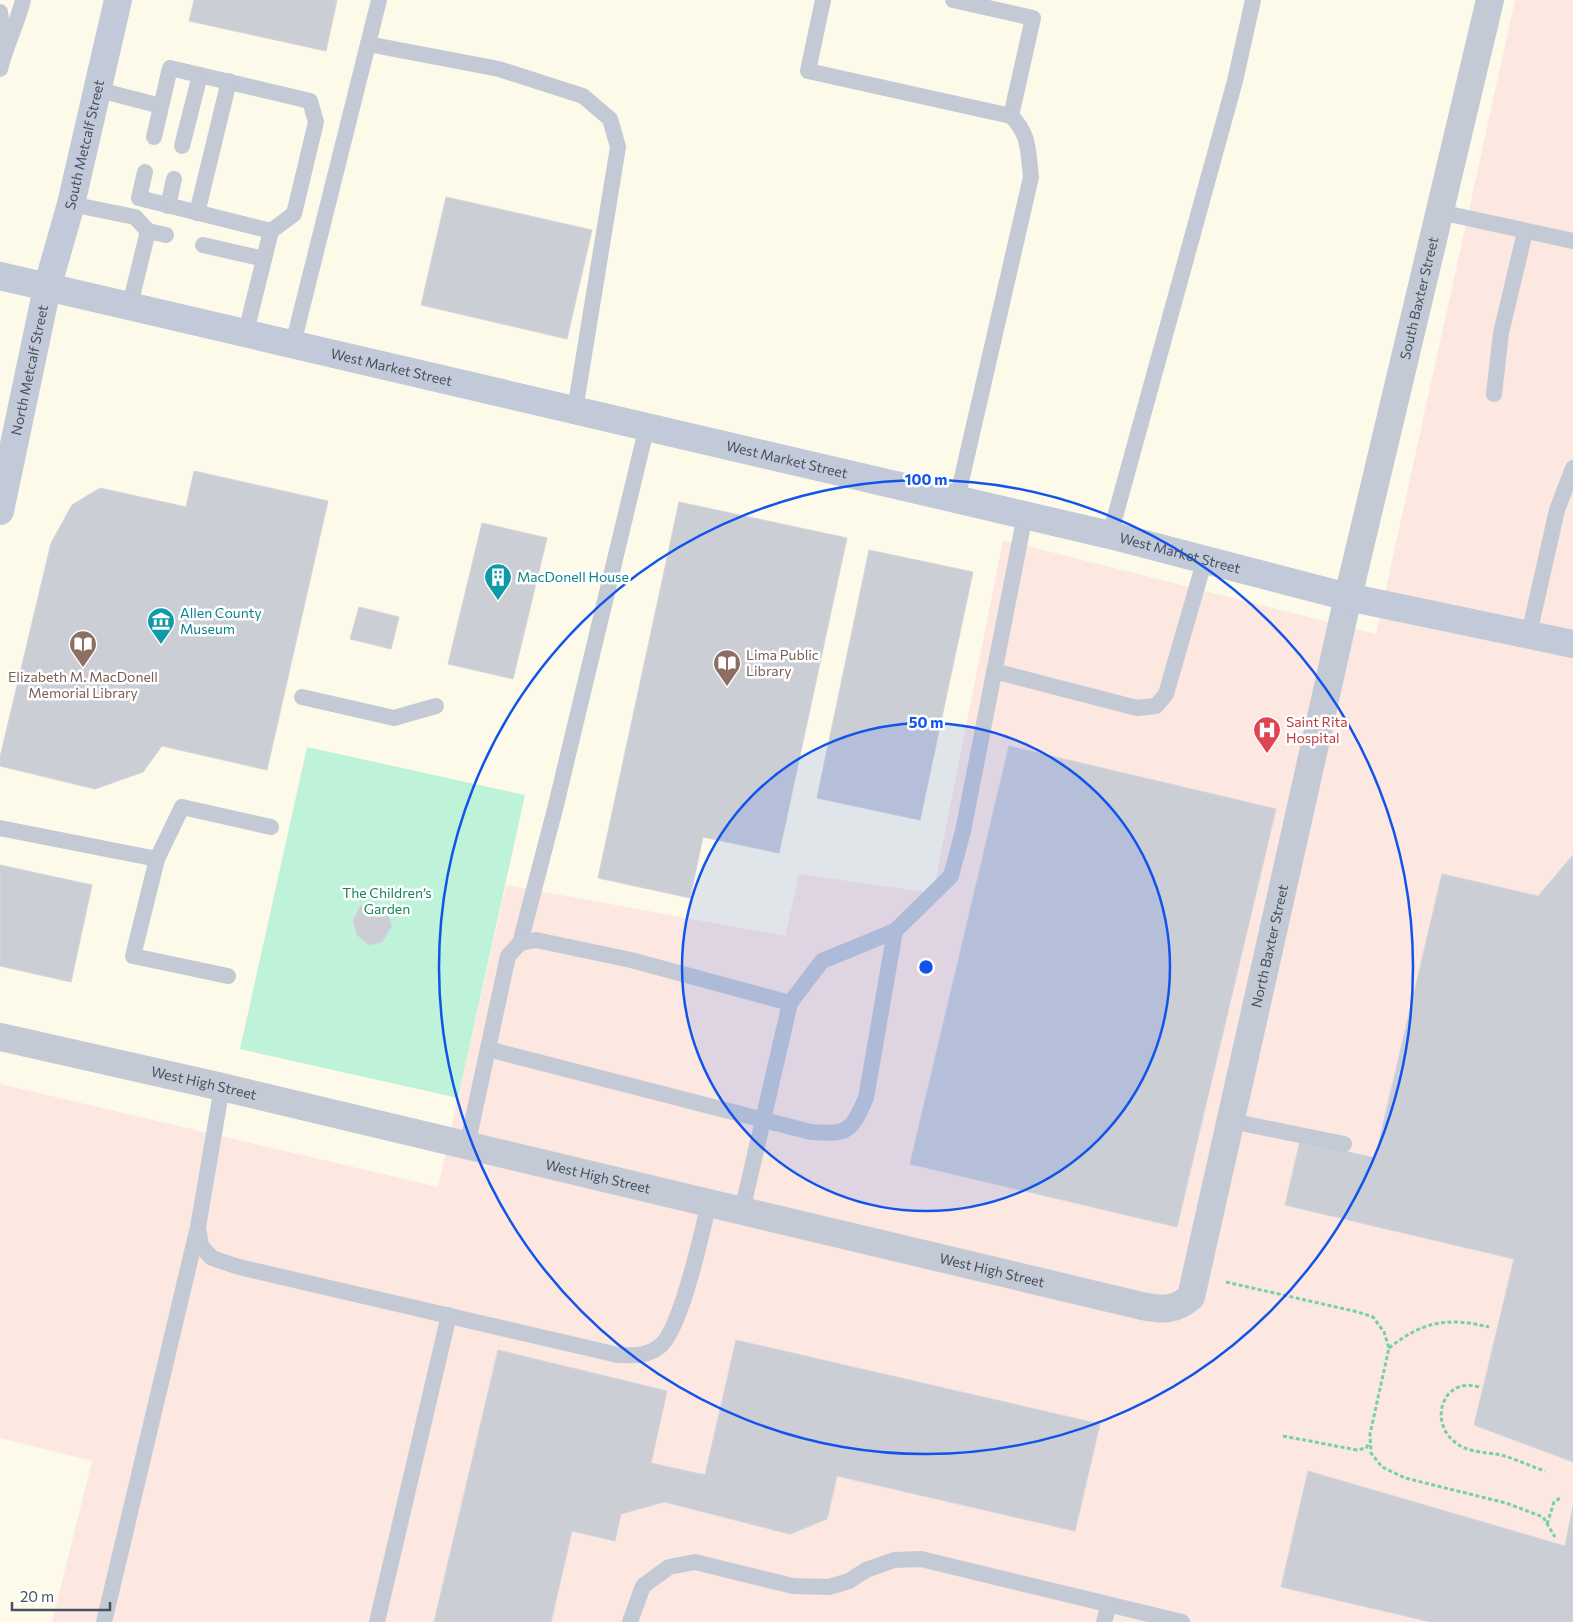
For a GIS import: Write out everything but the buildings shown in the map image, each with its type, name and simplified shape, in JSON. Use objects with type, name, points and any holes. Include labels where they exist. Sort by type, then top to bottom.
[{"type":"street","name":"South Metcalf Street","points":[[47,288],[71,204],[118,0]]},
{"type":"street","name":"South Baxter Street","points":[[1348,596],[1490,0]]},
{"type":"street","name":"West Market Street","points":[[0,276],[1110,535],[1348,596],[1573,644]]},
{"type":"street","name":"North Metcalf Street","points":[[0,511],[47,288]]},
{"type":"street","name":"North Baxter Street","points":[[1192,1297],[1348,596]]},
{"type":"street","name":"West High Street","points":[[0,1037],[222,1087],[1142,1306],[1172,1309],[1183,1305],[1192,1297]]},
{"type":"lane","points":[[2,45],[17,24],[23,0]]},
{"type":"lane","points":[[294,344],[379,0]]},
{"type":"lane","points":[[823,0],[808,71],[1011,116],[1022,127],[1027,145],[1031,177],[957,499]]},
{"type":"lane","points":[[954,0],[1033,18],[1011,116]]},
{"type":"lane","points":[[1110,535],[1235,81],[1253,0]]},
{"type":"lane","points":[[0,12],[2,45],[0,68]]},
{"type":"lane","points":[[368,44],[499,69],[582,96],[610,119],[618,147],[575,410]]},
{"type":"lane","points":[[154,138],[170,68],[310,101],[316,122],[294,214],[271,231],[246,332]]},
{"type":"lane","points":[[182,146],[200,75]]},
{"type":"lane","points":[[197,213],[228,81]]},
{"type":"lane","points":[[98,90],[161,106]]},
{"type":"lane","points":[[135,217],[145,172]]},
{"type":"lane","points":[[168,206],[174,179]]},
{"type":"lane","points":[[139,198],[271,231]]},
{"type":"lane","points":[[71,204],[135,217],[148,231],[166,235]]},
{"type":"lane","points":[[1440,212],[1573,241]]},
{"type":"lane","points":[[130,305],[148,231]]},
{"type":"lane","points":[[1494,394],[1501,333],[1525,232]]},
{"type":"lane","points":[[203,245],[264,259]]},
{"type":"lane","points":[[467,1146],[508,956],[520,943],[555,809],[647,426]]},
{"type":"lane","points":[[1529,634],[1557,510],[1573,468]]},
{"type":"lane","points":[[742,1211],[790,1003],[822,961],[895,931],[951,876],[963,831],[1025,515]]},
{"type":"lane","points":[[994,671],[1136,708],[1156,706],[1166,694],[1205,559]]},
{"type":"lane","points":[[302,697],[394,718],[436,706]]},
{"type":"lane","points":[[228,976],[133,956],[157,859],[182,807],[271,827]]},
{"type":"lane","points":[[0,828],[157,859]]},
{"type":"lane","points":[[488,1049],[811,1132],[836,1134],[848,1131],[855,1123],[866,1098],[895,931]]},
{"type":"lane","points":[[520,943],[536,940],[574,947],[790,1003]]},
{"type":"lane","points":[[104,1622],[198,1227],[222,1087]]},
{"type":"lane","points":[[1231,1121],[1344,1144]]},
{"type":"lane","points":[[198,1227],[201,1246],[212,1258],[266,1274],[618,1355],[644,1356],[660,1346],[672,1326],[696,1259],[709,1203]]},
{"type":"lane","points":[[377,1622],[449,1315]]},
{"type":"lane","points":[[630,1622],[643,1586],[670,1567],[695,1562],[793,1586],[829,1587],[849,1581],[866,1570],[894,1560],[921,1559],[1182,1622]]},
{"type":"lane","points":[[1104,1622],[1108,1604]]},
{"type":"path","points":[[1225,1282],[1358,1312],[1373,1318],[1384,1332],[1389,1348],[1370,1442],[1371,1454],[1382,1467],[1405,1478],[1506,1503],[1543,1517],[1555,1537]]},
{"type":"path","points":[[1389,1348],[1418,1328],[1434,1323],[1455,1321],[1489,1327]]},
{"type":"path","points":[[1479,1388],[1460,1386],[1448,1393],[1441,1405],[1442,1420],[1446,1432],[1455,1443],[1468,1449],[1500,1455],[1545,1471]]},
{"type":"path","points":[[1283,1436],[1357,1450],[1366,1448],[1370,1442]]},
{"type":"path","points":[[1547,1524],[1554,1502],[1562,1497]]},
{"type":"shaded area","points":[[0,0],[1573,0],[1573,1622],[0,1622]]},
{"type":"shaded area","name":"Saint Rita Hospital","points":[[1515,0],[1573,0],[1573,1622],[52,1622],[92,1461],[0,1438],[0,1084],[438,1187],[506,885],[785,936],[799,874],[933,893],[1003,540],[1376,634]]},
{"type":"green space","name":"The Children’s Garden","points":[[307,747],[525,795],[458,1098],[240,1049]]},
{"type":"place","name":"MacDonell House","points":[[498,601]]},
{"type":"place","name":"Allen County Museum","points":[[161,645]]},
{"type":"place","name":"Elizabeth M. MacDonell Memorial Library","points":[[83,668]]},
{"type":"place","name":"Lima Public Library","points":[[727,687]]},
{"type":"place","name":"Saint Rita Hospital","points":[[1267,754]]}]
